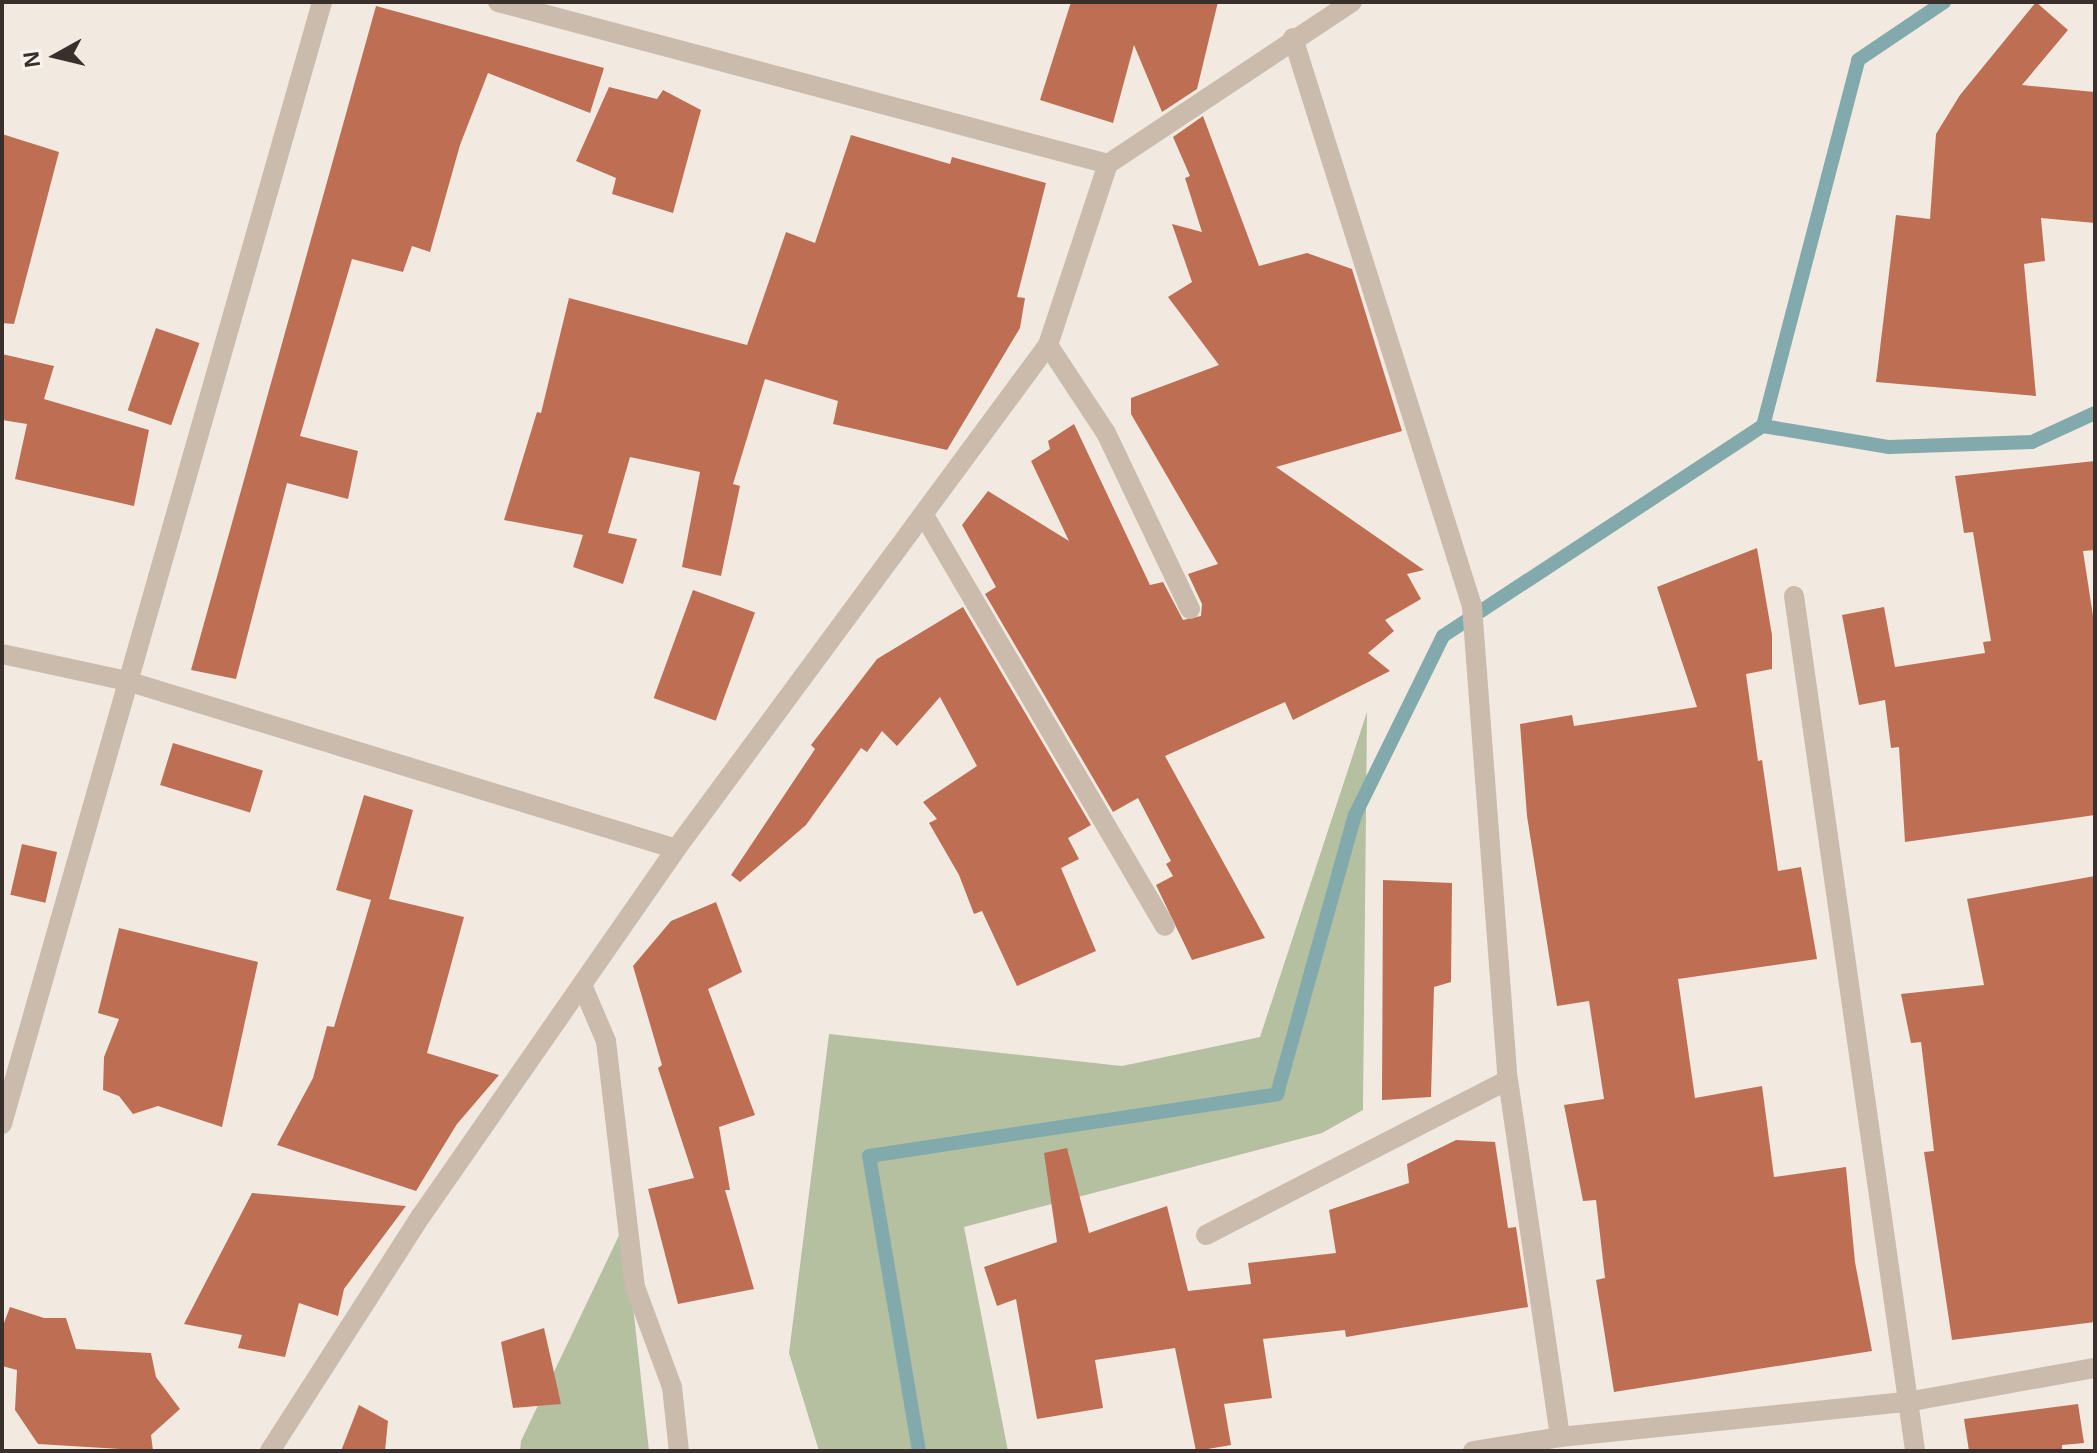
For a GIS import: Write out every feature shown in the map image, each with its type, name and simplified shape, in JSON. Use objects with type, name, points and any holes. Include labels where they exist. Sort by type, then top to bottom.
[{"type":"street","points":[[2,1124],[322,2]]},
{"type":"street","points":[[498,2],[1108,164]]},
{"type":"street","points":[[270,1451],[421,1216],[676,849],[925,517],[1048,345],[1108,164],[1293,38],[1352,2]]},
{"type":"street","points":[[1293,38],[1472,606],[1508,1080],[1560,1437]]},
{"type":"street","points":[[1048,345],[1106,433],[1190,609]]},
{"type":"street","points":[[925,517],[1165,926]]},
{"type":"street","points":[[1794,596],[1915,1451]]},
{"type":"street","points":[[2,654],[127,681],[676,849]]},
{"type":"street","points":[[582,985],[606,1041],[635,1287],[672,1387],[679,1451]]},
{"type":"street","points":[[1206,1235],[1508,1080]]},
{"type":"street","points":[[1473,1451],[1560,1437],[1907,1402],[2095,1368]]},
{"type":"green space","points":[[1367,712],[1363,1110],[1322,1133],[964,1227],[1008,1451],[819,1451],[789,1353],[829,1034],[1122,1066],[1260,1037]]},
{"type":"green space","points":[[624,1225],[649,1451],[520,1451],[521,1441]]},
{"type":"building","points":[[1071,2],[1218,2],[1197,89],[1162,112],[1134,45],[1113,123],[1040,100]]},
{"type":"building","points":[[2036,2],[2068,30],[2022,85],[2095,92],[2095,223],[2041,218],[2045,261],[2024,264],[2036,396],[1876,382],[1896,215],[1930,219],[1936,134],[1960,95]]},
{"type":"building","points":[[376,6],[604,68],[590,113],[488,73],[460,145],[430,252],[412,246],[403,272],[352,259],[300,436],[358,451],[348,499],[287,483],[236,679],[191,670]]},
{"type":"building","points":[[609,87],[657,99],[663,90],[701,110],[673,213],[612,194],[616,178],[576,161]]},
{"type":"building","points":[[1203,116],[1259,266],[1307,253],[1352,269],[1402,431],[1276,467],[1424,570],[1407,574],[1421,599],[1385,620],[1394,631],[1368,653],[1390,671],[1293,720],[1285,702],[1165,756],[1265,938],[1192,960],[1156,885],[1173,876],[1166,864],[1171,861],[1138,798],[1113,812],[985,594],[996,587],[962,525],[988,491],[1069,541],[1031,461],[1050,449],[1048,441],[1074,424],[1150,585],[1163,582],[1183,620],[1201,616],[1202,604],[1188,574],[1218,564],[1131,414],[1131,398],[1219,365],[1168,297],[1192,282],[1172,224],[1202,232],[1185,178],[1190,176],[1173,137]]},
{"type":"building","points":[[2,134],[59,152],[14,324],[2,323]]},
{"type":"building","points":[[851,135],[950,164],[952,157],[1046,183],[1017,297],[1025,298],[1020,328],[947,450],[833,424],[838,401],[765,379],[733,484],[740,486],[721,576],[682,567],[700,472],[630,457],[608,533],[637,539],[623,584],[573,567],[583,535],[504,520],[537,412],[541,413],[569,298],[747,345],[786,232],[815,243]]},
{"type":"building","points":[[156,328],[199,343],[171,425],[128,410]]},
{"type":"building","points":[[2,354],[54,366],[44,399],[149,430],[134,506],[15,479],[27,424],[2,420]]},
{"type":"building","points":[[2095,461],[2095,550],[2083,551],[2095,629],[2095,815],[1905,842],[1899,747],[1891,748],[1885,700],[1859,705],[1842,615],[1884,607],[1895,667],[1985,653],[1983,642],[1991,641],[1973,532],[1964,533],[1955,476]]},
{"type":"building","points":[[1757,548],[1772,635],[1772,669],[1746,674],[1758,761],[1762,760],[1778,871],[1801,867],[1817,959],[1678,979],[1695,1098],[1762,1086],[1774,1177],[1846,1167],[1855,1262],[1872,1351],[1614,1392],[1596,1280],[1605,1278],[1596,1200],[1583,1201],[1564,1105],[1604,1099],[1589,1001],[1557,1006],[1527,816],[1520,724],[1572,715],[1574,726],[1697,707],[1657,587]]},
{"type":"building","points":[[693,590],[755,613],[716,721],[654,698]]},
{"type":"building","points":[[963,607],[1091,825],[1068,838],[1079,859],[1061,868],[1096,951],[1017,986],[982,911],[974,914],[959,875],[929,823],[937,819],[923,802],[977,766],[940,697],[897,746],[882,731],[867,752],[861,748],[806,825],[740,882],[731,875],[815,749],[811,745],[877,659]]},
{"type":"building","points":[[173,743],[263,770],[250,813],[160,785]]},
{"type":"building","points":[[364,795],[413,810],[389,899],[464,917],[427,1053],[499,1075],[457,1124],[416,1191],[277,1145],[313,1078],[327,1026],[334,1027],[371,900],[336,890]]},
{"type":"building","points":[[22,844],[57,852],[45,903],[10,895]]},
{"type":"building","points":[[2095,876],[2095,1322],[1952,1340],[1924,1152],[1934,1151],[1921,1042],[1911,1043],[1901,994],[1984,985],[1967,899]]},
{"type":"building","points":[[1383,880],[1452,883],[1451,982],[1434,987],[1431,1097],[1382,1100]]},
{"type":"building","points":[[716,902],[742,972],[708,989],[755,1115],[719,1127],[730,1190],[725,1190],[754,1289],[678,1304],[648,1189],[694,1178],[658,1068],[662,1065],[633,966],[671,921]]},
{"type":"building","points":[[119,928],[258,962],[222,1127],[158,1106],[133,1114],[119,1096],[103,1090],[104,1057],[119,1019],[98,1013]]},
{"type":"building","points":[[1456,1140],[1495,1142],[1508,1228],[1516,1227],[1528,1307],[1346,1337],[1345,1330],[1263,1339],[1272,1398],[1224,1404],[1231,1445],[1196,1451],[1175,1348],[1095,1360],[1103,1408],[1037,1419],[1016,1299],[997,1306],[984,1267],[1057,1242],[1044,1153],[1067,1148],[1089,1233],[1167,1206],[1188,1291],[1251,1284],[1248,1263],[1336,1253],[1329,1210],[1409,1183],[1407,1164]]},
{"type":"building","points":[[252,1193],[406,1206],[344,1289],[338,1316],[299,1303],[285,1357],[238,1348],[242,1335],[184,1324]]},
{"type":"building","points":[[10,1307],[44,1318],[66,1318],[76,1349],[151,1353],[156,1377],[180,1409],[151,1435],[153,1451],[38,1444],[15,1410],[17,1370],[2,1366],[2,1328]]},
{"type":"building","points":[[544,1328],[561,1404],[513,1408],[501,1342]]},
{"type":"building","points":[[2078,1404],[2084,1443],[2062,1445],[2062,1451],[1969,1451],[1964,1419]]},
{"type":"building","points":[[359,1405],[388,1421],[385,1451],[341,1451]]},
{"type":"waterway","points":[[919,1451],[869,1156],[1277,1094],[1355,815],[1443,636],[1763,426],[1858,60],[1944,2]]},
{"type":"waterway","points":[[1763,426],[1889,447],[2032,442],[2095,413]]}]
